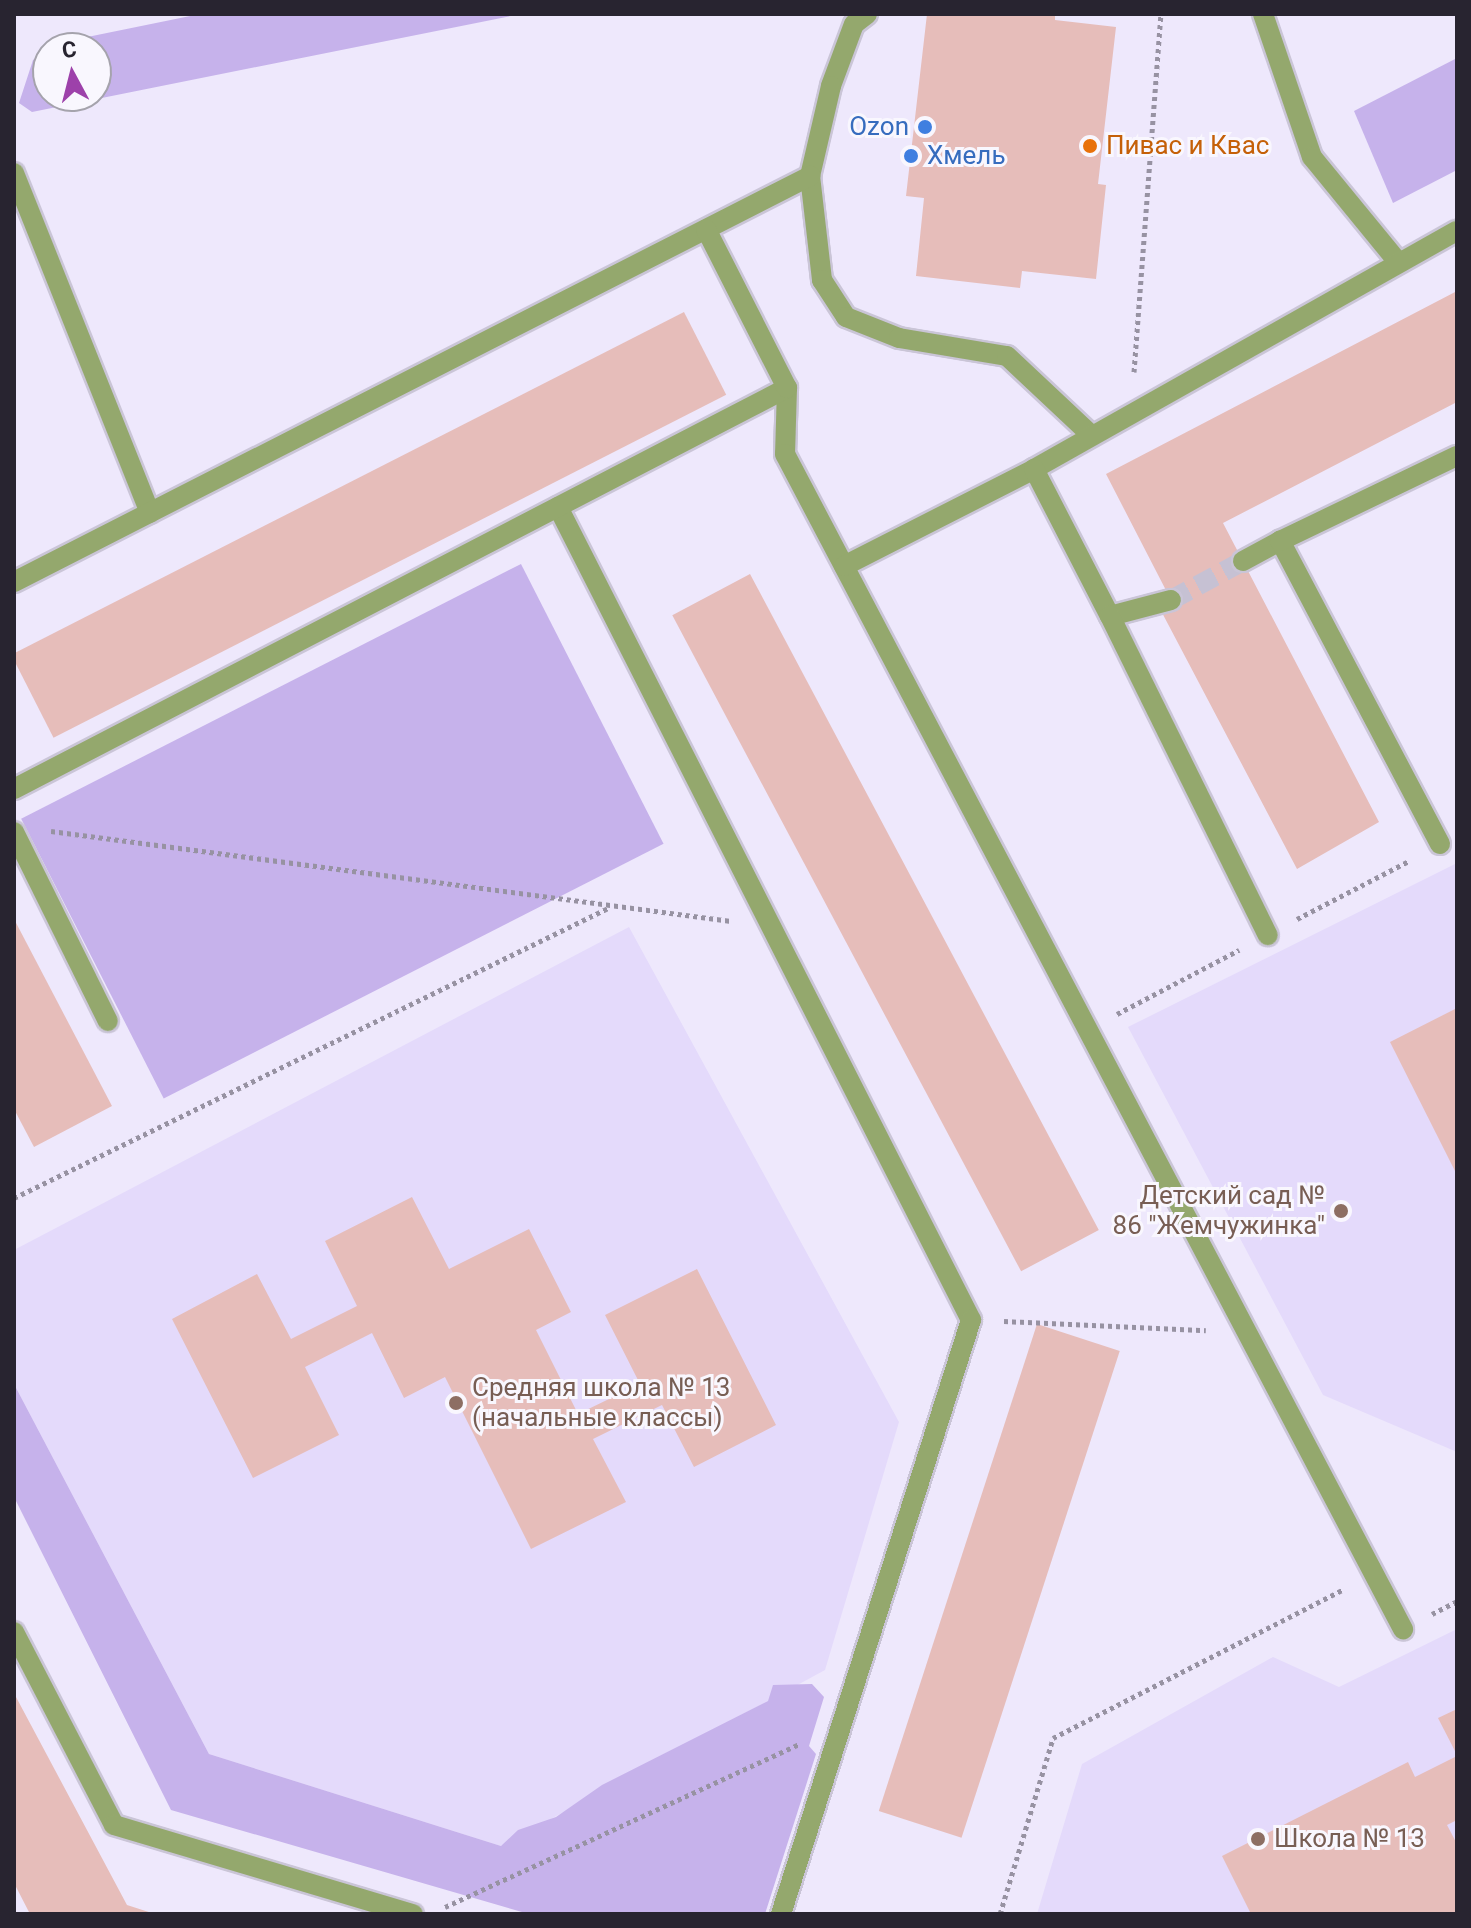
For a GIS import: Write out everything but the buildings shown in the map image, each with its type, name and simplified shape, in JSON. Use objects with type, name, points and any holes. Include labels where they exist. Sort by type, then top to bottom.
[{"type":"lane","points":[[867,14],[854,24],[831,86],[810,176],[822,280],[846,317],[899,338],[1007,356],[1091,435]]},
{"type":"lane","points":[[1263,14],[1312,157],[1397,261]]},
{"type":"lane","points":[[14,173],[150,513]]},
{"type":"lane","points":[[14,582],[810,176]]},
{"type":"lane","points":[[706,229],[787,388],[785,454],[1403,1629]]},
{"type":"lane","points":[[844,566],[1034,469],[1397,261],[1457,231]]},
{"type":"lane","points":[[14,789],[787,388]]},
{"type":"lane","points":[[1243,561],[1457,456]]},
{"type":"lane","points":[[1034,469],[1268,935]]},
{"type":"lane","points":[[558,507],[971,1320],[781,1914]]},
{"type":"lane","points":[[1280,541],[1440,844]]},
{"type":"lane","points":[[1110,616],[1171,600]]},
{"type":"lane","points":[[14,832],[108,1021]]},
{"type":"lane","points":[[14,1632],[114,1825],[413,1914]]},
{"type":"path","points":[[1131,412],[1161,14]]},
{"type":"path","points":[[46,831],[771,926]]},
{"type":"path","points":[[14,1198],[613,906]]},
{"type":"path","points":[[971,1320],[1247,1332]]},
{"type":"path","points":[[1000,1914],[1053,1738],[1374,1574]]},
{"type":"path","points":[[429,1914],[842,1724]]},
{"type":"shaded area","points":[[200,14],[521,14],[112,96],[112,32]]},
{"type":"shaded area","points":[[1457,58],[1457,170],[1393,203],[1354,111]]},
{"type":"shaded area","points":[[32,63],[32,112],[19,103]]},
{"type":"shaded area","points":[[521,564],[664,844],[164,1098],[21,819]]},
{"type":"shaded area","name":"Детский сад № 86 \"Жемчужинка\"","points":[[1457,863],[1457,1452],[1323,1395],[1128,1027]]},
{"type":"shaded area","name":"Средняя школа № 13 (начальные классы)","points":[[629,927],[899,1422],[825,1670],[501,1846],[209,1754],[14,1384],[14,1250]]},
{"type":"shaded area","points":[[14,1384],[209,1754],[501,1846],[518,1830],[556,1817],[602,1785],[768,1701],[773,1685],[812,1684],[824,1697],[809,1746],[816,1754],[765,1914],[529,1914],[171,1810],[14,1497]]},
{"type":"shaded area","name":"Школа № 13","points":[[1457,1629],[1457,1914],[1037,1914],[1082,1764],[1273,1657],[1339,1687]]},
{"type":"tunnel","points":[[1171,600],[1243,561]]},
{"type":"place","name":"Ozon","points":[[925,127]]},
{"type":"place","name":"Пивас и Квас","points":[[1090,146]]},
{"type":"place","name":"Хмель","points":[[911,156]]},
{"type":"place","name":"Детский сад № 86 \"Жемчужинка\"","points":[[1341,1211]]},
{"type":"place","name":"Средняя школа № 13 (начальные классы)","points":[[456,1403]]},
{"type":"place","name":"Школа № 13","points":[[1258,1839]]}]
